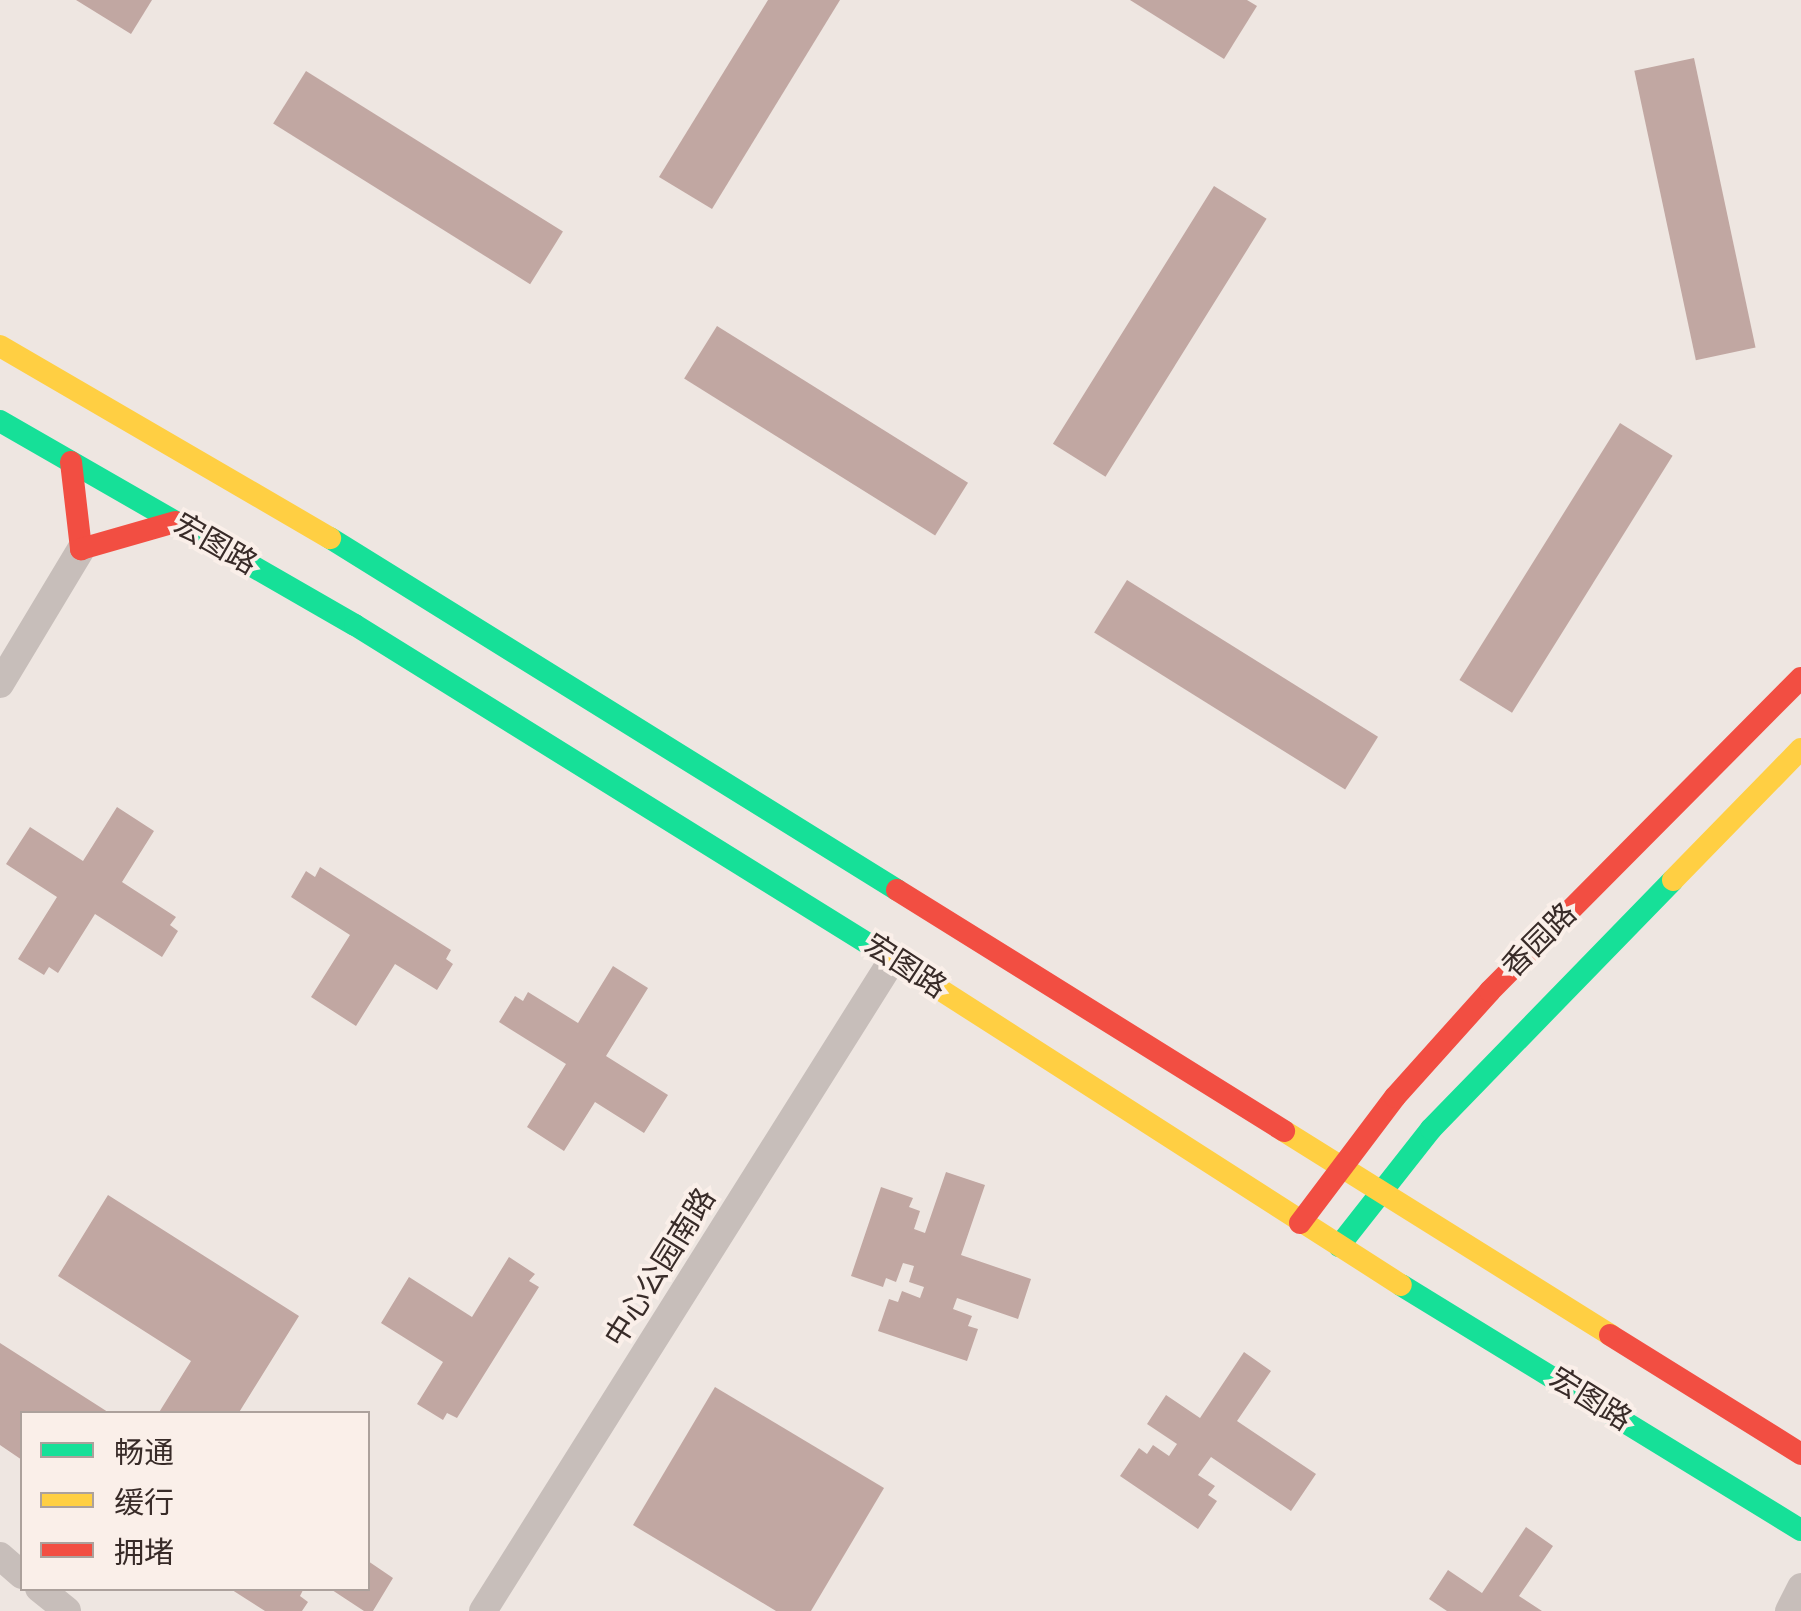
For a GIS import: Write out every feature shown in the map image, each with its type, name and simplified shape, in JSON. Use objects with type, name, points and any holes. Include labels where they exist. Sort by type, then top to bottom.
[{"type":"main road","name":"宏图路","points":[[0,346],[386,570],[1801,1454]]},
{"type":"main road","name":"宏图路","points":[[0,421],[355,625],[893,960],[1300,1223],[1801,1530]]},
{"type":"main road","points":[[71,462],[82,548],[175,522]]},
{"type":"main road","name":"香园路","points":[[1300,1223],[1395,1096],[1490,991],[1801,678]]},
{"type":"main road","name":"香园路","points":[[1339,1246],[1444,1116],[1801,749]]},
{"type":"street","points":[[0,684],[82,548]]},
{"type":"street","name":"中心公园南路","points":[[483,1611],[893,960]]},
{"type":"street","points":[[0,1556],[20,1573]]},
{"type":"street","points":[[1789,1611],[1801,1587]]},
{"type":"street","points":[[44,1591],[67,1611]]},
{"type":"building","points":[[76,0],[152,0],[131,34]]},
{"type":"building","points":[[768,0],[840,0],[712,209],[659,177]]},
{"type":"building","points":[[1130,0],[1247,0],[1257,6],[1224,59]]},
{"type":"building","points":[[1694,58],[1756,348],[1696,360],[1634,71]]},
{"type":"building","points":[[306,71],[563,232],[530,284],[273,124]]},
{"type":"building","points":[[1214,186],[1267,219],[1105,477],[1053,444]]},
{"type":"building","points":[[717,326],[968,483],[935,535],[684,379]]},
{"type":"building","points":[[1620,423],[1673,456],[1512,713],[1459,680]]},
{"type":"building","points":[[1127,580],[1378,737],[1345,789],[1094,633]]},
{"type":"building","points":[[117,807],[154,831],[122,882],[176,917],[170,925],[178,931],[162,957],[95,914],[58,973],[49,967],[44,975],[18,959],[57,897],[6,864],[30,827],[83,861]]},
{"type":"building","points":[[320,867],[451,950],[446,959],[453,964],[437,990],[395,964],[356,1026],[311,997],[350,935],[291,897],[306,871],[315,877]]},
{"type":"building","points":[[613,966],[648,988],[606,1056],[668,1095],[644,1133],[595,1102],[564,1151],[527,1127],[566,1064],[499,1022],[515,996],[523,1001],[528,992],[578,1023]]},
{"type":"building","points":[[946,1172],[985,1185],[961,1255],[1031,1279],[1018,1319],[957,1298],[953,1309],[972,1316],[968,1326],[978,1329],[967,1361],[878,1331],[889,1299],[898,1302],[902,1291],[920,1298],[924,1287],[909,1282],[914,1266],[903,1263],[896,1282],[886,1278],[883,1287],[851,1276],[881,1187],[913,1198],[909,1207],[920,1211],[914,1229],[925,1233]]},
{"type":"building","points":[[108,1195],[299,1316],[240,1411],[160,1411],[191,1361],[58,1276]]},
{"type":"building","points":[[509,1257],[535,1274],[529,1281],[539,1287],[457,1418],[447,1413],[443,1420],[417,1404],[443,1362],[381,1323],[409,1277],[472,1317]]},
{"type":"building","points":[[0,1343],[106,1411],[20,1411],[20,1459],[0,1445]]},
{"type":"building","points":[[1244,1352],[1271,1371],[1237,1421],[1316,1474],[1291,1511],[1211,1457],[1198,1475],[1215,1486],[1208,1495],[1217,1501],[1198,1529],[1120,1476],[1139,1448],[1147,1454],[1153,1445],[1169,1456],[1177,1444],[1147,1424],[1166,1395],[1200,1418]]},
{"type":"building","points":[[715,1387],[884,1488],[811,1611],[776,1611],[633,1525]]},
{"type":"building","points":[[1526,1527],[1553,1546],[1519,1596],[1542,1611],[1447,1611],[1429,1599],[1448,1570],[1482,1593]]},
{"type":"building","points":[[370,1562],[393,1578],[373,1611],[364,1611],[334,1591],[370,1591]]},
{"type":"building","points":[[234,1591],[302,1591],[300,1596],[308,1602],[302,1611],[265,1611]]},
{"type":"traffic: fast","points":[[0,421],[355,625],[883,953]]},
{"type":"traffic: fast","points":[[330,538],[897,890]]},
{"type":"traffic: fast","points":[[1339,1246],[1431,1129],[1673,880]]},
{"type":"traffic: fast","points":[[1401,1285],[1801,1530]]},
{"type":"traffic: slow","points":[[0,346],[330,538]]},
{"type":"traffic: slow","points":[[1673,880],[1801,749]]},
{"type":"traffic: slow","points":[[883,953],[1401,1285]]},
{"type":"traffic: slow","points":[[1284,1131],[1610,1335]]},
{"type":"traffic: jam","points":[[71,462],[81,549],[175,522]]},
{"type":"traffic: jam","points":[[1300,1223],[1395,1097],[1490,991],[1801,678]]},
{"type":"traffic: jam","points":[[897,890],[1284,1131]]},
{"type":"traffic: jam","points":[[1610,1335],[1801,1454]]}]
